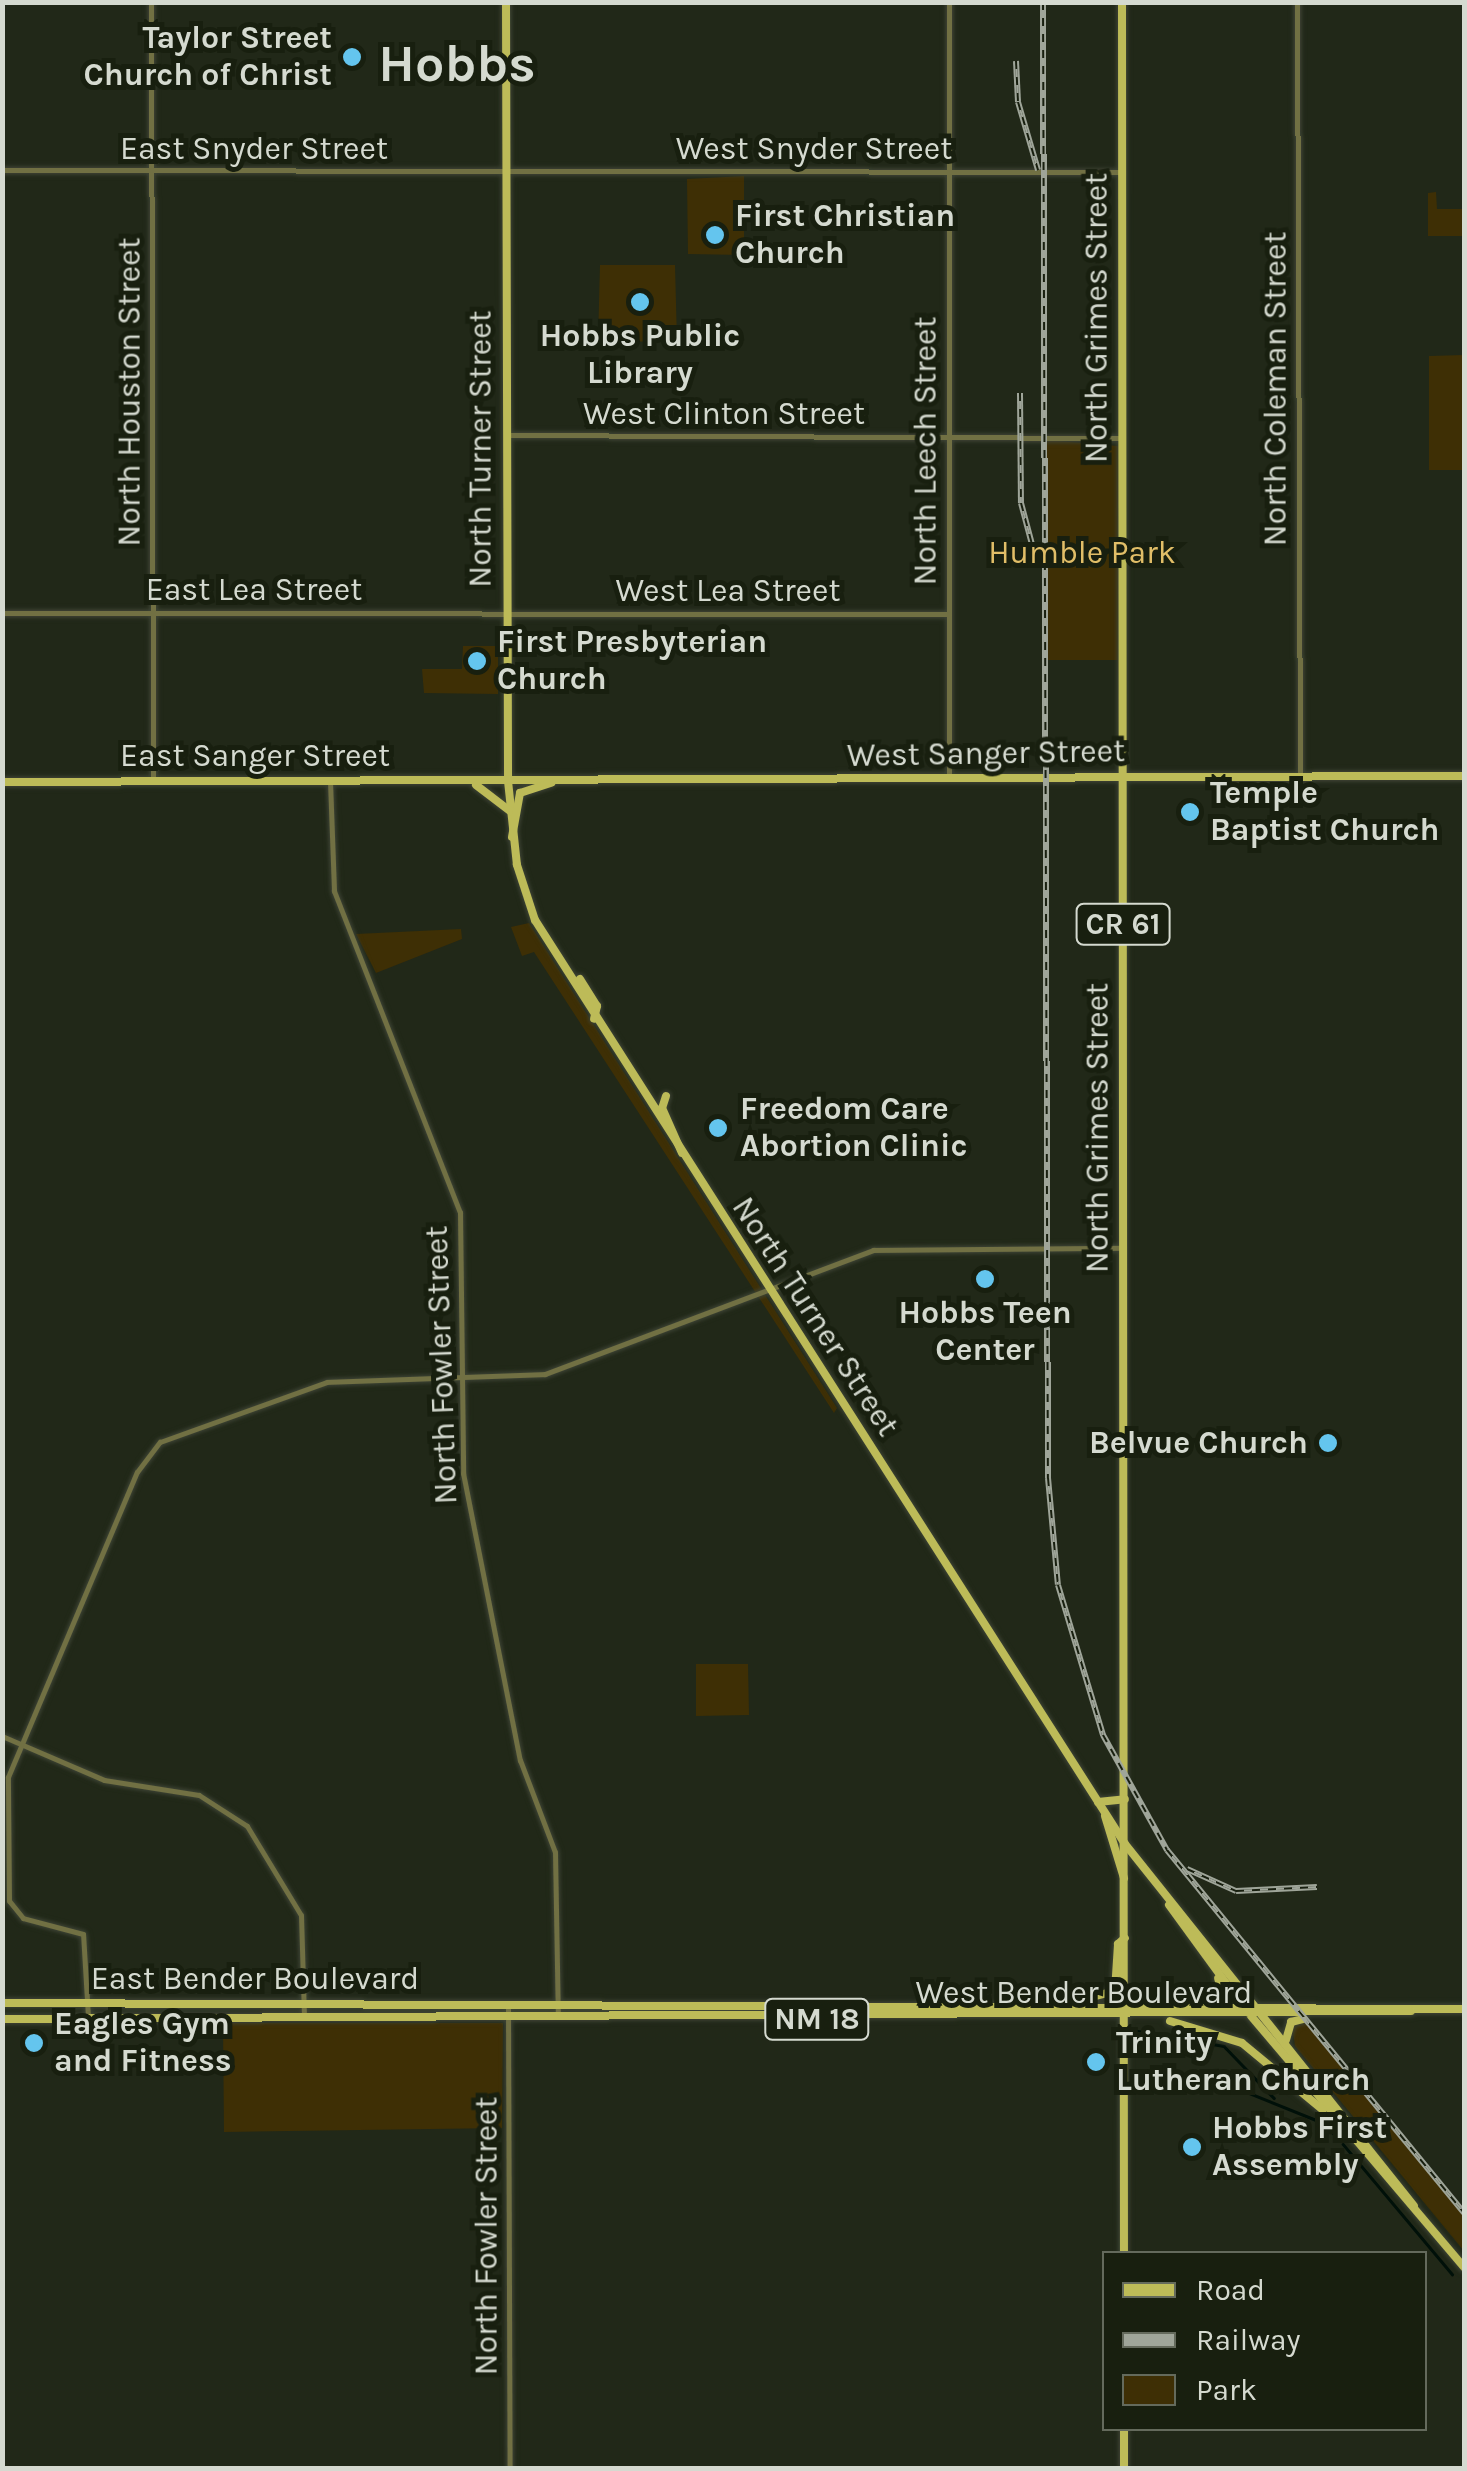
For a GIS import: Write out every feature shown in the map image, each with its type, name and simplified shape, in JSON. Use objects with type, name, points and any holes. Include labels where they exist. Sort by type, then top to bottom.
[{"type":"main road","name":"North Turner Street","points":[[506,2],[508,781],[512,836],[535,920],[594,1019],[1125,1844],[1216,1974],[1334,2116]]},
{"type":"main road","name":"North Grimes Street","points":[[1122,2],[1124,2251]]},
{"type":"main road","name":"West Sanger Street","points":[[508,781],[1464,776]]},
{"type":"main road","points":[[427,781],[482,786],[510,810]]},
{"type":"main road","name":"East Sanger Street","points":[[2,782],[508,781]]},
{"type":"main road","points":[[512,836],[523,789],[554,781]]},
{"type":"main road","points":[[580,979],[597,1006],[594,1019]]},
{"type":"main road","points":[[666,1096],[662,1108],[682,1153]]},
{"type":"main road","points":[[1098,1802],[1114,1806],[1125,1799]]},
{"type":"main road","points":[[1104,1812],[1125,1882],[1147,1876]]},
{"type":"main road","name":"North Turner Street","points":[[1169,1905],[1287,2044],[1414,2206]]},
{"type":"main road","points":[[1066,2004],[1112,1995],[1125,1938]]},
{"type":"main road","points":[[1207,2005],[1221,1990],[1216,1974]]},
{"type":"main road","name":"East Bender Boulevard","points":[[2,2003],[508,2004]]},
{"type":"main road","name":"West Bender Boulevard","points":[[508,2004],[1254,2004],[1464,2009]]},
{"type":"main road","points":[[1016,2004],[1016,2018]]},
{"type":"main road","name":"West Bender Boulevard","points":[[508,2019],[1252,2017],[1421,2009]]},
{"type":"main road","points":[[1287,2044],[1291,2022],[1317,2015]]},
{"type":"main road","points":[[1151,2018],[1242,2042],[1334,2116],[1464,2267]]},
{"type":"main road","name":"East Bender Boulevard","points":[[2,2019],[508,2019]]},
{"type":"main road","points":[[1124,2431],[1124,2468]]},
{"type":"street","name":"North Houston Street","points":[[150,2],[153,782]]},
{"type":"street","name":"North Leech Street","points":[[948,2],[949,780]]},
{"type":"street","name":"North Coleman Street","points":[[1297,2],[1300,776]]},
{"type":"street","name":"East Snyder Street","points":[[2,170],[506,171]]},
{"type":"street","name":"West Snyder Street","points":[[506,171],[1122,172]]},
{"type":"street","name":"West Clinton Street","points":[[506,436],[1122,438]]},
{"type":"street","name":"East Lea Street","points":[[2,613],[506,613]]},
{"type":"street","name":"West Lea Street","points":[[506,613],[949,614]]},
{"type":"street","name":"North Fowler Street","points":[[330,781],[334,890],[460,1212],[463,1473],[503,1686],[558,1868],[558,2019]]},
{"type":"street","points":[[88,2019],[83,1934],[22,1918],[9,1901],[8,1778],[19,1744],[130,1487],[160,1442],[292,1391],[342,1380],[461,1380],[545,1374],[874,1250],[1123,1248]]},
{"type":"street","points":[[2,1736],[104,1780],[199,1795],[247,1826],[301,1915],[304,2019]]},
{"type":"street","name":"North Fowler Street","points":[[508,2004],[510,2468]]},
{"type":"green space","points":[[744,176],[744,255],[688,254],[687,179]]},
{"type":"green space","points":[[1436,192],[1437,209],[1464,209],[1464,236],[1428,236],[1428,193]]},
{"type":"green space","points":[[600,265],[675,265],[677,342],[598,341]]},
{"type":"green space","points":[[1464,355],[1464,470],[1429,470],[1429,356]]},
{"type":"green space","name":"Humble Park","points":[[1045,440],[1118,446],[1118,660],[1045,660]]},
{"type":"green space","points":[[463,646],[498,646],[498,694],[424,693],[422,669],[462,669]]},
{"type":"green space","points":[[529,923],[837,1408],[834,1413],[534,952],[522,956],[511,927]]},
{"type":"green space","points":[[461,929],[462,939],[376,973],[356,934]]},
{"type":"green space","points":[[696,1664],[748,1664],[749,1715],[696,1716]]},
{"type":"green space","points":[[1304,2021],[1464,2215],[1464,2251],[1295,2046],[1292,2025]]},
{"type":"green space","points":[[223,2023],[503,2023],[502,2128],[224,2132]]},
{"type":"waterway","points":[[1132,2030],[1224,2046],[1274,2098]]},
{"type":"waterway","points":[[1234,2087],[1316,2120]]},
{"type":"waterway","points":[[1328,2128],[1336,2136]]},
{"type":"waterway","points":[[1343,2144],[1452,2274]]},
{"type":"railway","points":[[1043,2],[1048,1478],[1058,1585],[1103,1735],[1167,1850],[1464,2213]]},
{"type":"railway","points":[[1016,61],[1018,102],[1038,170]]},
{"type":"railway","points":[[1020,393],[1021,503],[1038,567]]},
{"type":"railway","points":[[1187,1869],[1236,1891],[1317,1887]]},
{"type":"place","name":"Taylor Street Church of Christ","points":[[352,57]]},
{"type":"place","name":"First Christian Church","points":[[715,235]]},
{"type":"place","name":"Hobbs Public Library","points":[[640,302]]},
{"type":"place","name":"First Presbyterian Church","points":[[477,661]]},
{"type":"place","name":"Temple Baptist Church","points":[[1190,812]]},
{"type":"place","name":"Freedom Care Abortion Clinic","points":[[718,1128]]},
{"type":"place","name":"Hobbs Teen Center","points":[[985,1279]]},
{"type":"place","name":"Belvue Church","points":[[1328,1443]]},
{"type":"place","name":"Eagles Gym and Fitness","points":[[34,2043]]},
{"type":"place","name":"Trinity Lutheran Church","points":[[1096,2062]]},
{"type":"place","name":"Hobbs First Assembly","points":[[1192,2147]]},
{"type":"district","name":"Hobbs","points":[[457,64]]}]
